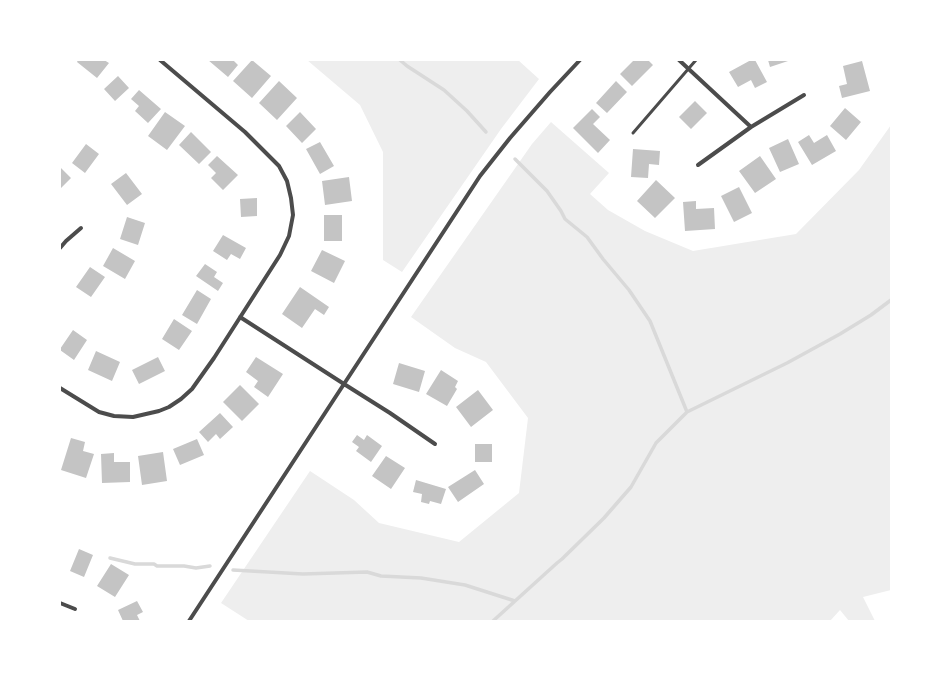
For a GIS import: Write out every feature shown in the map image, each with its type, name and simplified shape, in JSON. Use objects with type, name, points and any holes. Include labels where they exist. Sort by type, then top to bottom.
[{"type":"street","points":[[60,388],[99,412],[114,416],[133,417],[169,407],[192,389],[280,255],[289,236],[292,215],[291,198],[287,181],[279,166],[245,132],[160,60]]},
{"type":"street","points":[[189,621],[480,176],[510,138],[580,60]]},
{"type":"street","points":[[679,60],[751,127]]},
{"type":"street","points":[[698,165],[751,127],[804,95]]},
{"type":"street","points":[[60,248],[81,228]]},
{"type":"street","points":[[240,317],[390,413],[435,444]]},
{"type":"street","points":[[60,603],[75,609]]},
{"type":"lane","points":[[632,133],[696,60]]},
{"type":"shaded area","points":[[307,60],[518,60],[539,79],[501,129],[402,272],[383,260],[383,152],[360,105]]},
{"type":"shaded area","points":[[551,122],[609,173],[590,194],[608,210],[645,231],[693,251],[796,234],[859,170],[891,125],[891,590],[863,597],[875,621],[849,621],[840,610],[830,621],[249,621],[221,603],[310,471],[354,500],[379,523],[459,542],[519,493],[528,418],[486,362],[455,348],[411,317],[532,144]]},
{"type":"building","points":[[78,60],[104,60],[109,63],[97,78],[77,62]]},
{"type":"building","points":[[208,60],[233,60],[238,65],[228,77]]},
{"type":"building","points":[[252,60],[271,76],[252,98],[233,81]]},
{"type":"building","points":[[634,60],[648,60],[653,65],[632,86],[620,74]]},
{"type":"building","points":[[751,60],[755,60],[767,82],[755,88],[751,80],[738,87],[729,72]]},
{"type":"building","points":[[768,60],[791,60],[770,67]]},
{"type":"building","points":[[862,61],[870,91],[842,98],[839,86],[847,84],[843,66]]},
{"type":"building","points":[[118,76],[129,88],[115,101],[104,89]]},
{"type":"building","points":[[279,81],[297,98],[277,120],[259,103]]},
{"type":"building","points":[[616,81],[627,92],[607,113],[596,103]]},
{"type":"building","points":[[139,90],[161,109],[148,123],[135,111],[139,106],[131,99]]},
{"type":"building","points":[[695,101],[707,113],[691,129],[679,117]]},
{"type":"building","points":[[845,108],[861,122],[846,140],[830,126]]},
{"type":"building","points":[[592,109],[600,117],[593,124],[610,140],[598,153],[573,128]]},
{"type":"building","points":[[165,112],[185,126],[167,150],[148,136]]},
{"type":"building","points":[[300,112],[316,129],[302,143],[286,126]]},
{"type":"building","points":[[191,132],[211,152],[199,164],[179,145]]},
{"type":"building","points":[[809,135],[814,143],[827,135],[836,151],[812,165],[798,142]]},
{"type":"building","points":[[788,139],[799,164],[780,172],[769,148]]},
{"type":"building","points":[[320,142],[334,166],[320,174],[306,149]]},
{"type":"building","points":[[86,144],[99,154],[85,173],[72,163]]},
{"type":"building","points":[[633,149],[660,151],[659,165],[649,164],[648,178],[631,177]]},
{"type":"building","points":[[217,156],[238,175],[223,190],[211,178],[216,173],[208,165]]},
{"type":"building","points":[[760,156],[776,179],[755,193],[739,171]]},
{"type":"building","points":[[60,167],[71,178],[60,189]]},
{"type":"building","points":[[126,173],[142,194],[127,205],[111,184]]},
{"type":"building","points":[[349,177],[352,201],[325,205],[322,181]]},
{"type":"building","points":[[656,180],[675,198],[655,218],[637,201]]},
{"type":"building","points":[[739,187],[752,213],[734,222],[721,196]]},
{"type":"building","points":[[257,198],[257,216],[241,217],[240,199]]},
{"type":"building","points":[[696,201],[696,209],[714,208],[715,229],[685,231],[683,202]]},
{"type":"building","points":[[324,215],[342,215],[342,241],[324,241]]},
{"type":"building","points":[[127,217],[145,223],[138,245],[120,239]]},
{"type":"building","points":[[223,235],[246,248],[240,259],[231,254],[227,260],[213,251]]},
{"type":"building","points":[[113,248],[135,261],[125,279],[103,266]]},
{"type":"building","points":[[322,250],[345,261],[334,283],[311,271]]},
{"type":"building","points":[[205,264],[217,272],[214,277],[223,283],[218,291],[196,276]]},
{"type":"building","points":[[90,267],[105,277],[91,297],[76,287]]},
{"type":"building","points":[[300,287],[329,307],[324,315],[315,309],[302,328],[282,314]]},
{"type":"building","points":[[197,290],[211,299],[197,324],[182,315]]},
{"type":"building","points":[[174,319],[192,331],[179,350],[162,339]]},
{"type":"building","points":[[73,330],[87,340],[74,360],[60,350]]},
{"type":"building","points":[[96,351],[120,362],[112,381],[88,370]]},
{"type":"building","points":[[158,357],[165,371],[139,384],[132,370]]},
{"type":"building","points":[[256,357],[283,374],[268,397],[254,387],[258,381],[246,372]]},
{"type":"building","points":[[399,363],[425,371],[419,392],[393,384]]},
{"type":"building","points":[[441,370],[458,381],[455,387],[457,389],[447,406],[426,394]]},
{"type":"building","points":[[240,385],[259,404],[242,421],[223,402]]},
{"type":"building","points":[[478,390],[493,410],[471,427],[456,407]]},
{"type":"building","points":[[220,413],[233,427],[220,439],[216,434],[208,442],[199,432]]},
{"type":"building","points":[[357,435],[364,440],[367,435],[382,446],[371,462],[356,451],[359,447],[352,442]]},
{"type":"building","points":[[71,438],[85,442],[83,451],[94,454],[86,478],[61,470]]},
{"type":"building","points":[[197,439],[204,455],[180,465],[173,449]]},
{"type":"building","points":[[475,444],[492,444],[492,462],[475,462]]},
{"type":"building","points":[[163,452],[167,481],[142,485],[138,456]]},
{"type":"building","points":[[114,453],[114,462],[130,462],[130,482],[102,483],[101,454]]},
{"type":"building","points":[[386,456],[405,468],[391,489],[372,476]]},
{"type":"building","points":[[475,470],[484,484],[458,502],[448,487]]},
{"type":"building","points":[[416,480],[446,489],[441,504],[430,501],[429,504],[421,502],[422,494],[413,492]]},
{"type":"building","points":[[79,549],[93,555],[84,577],[70,571]]},
{"type":"building","points":[[111,564],[129,575],[115,597],[97,586]]},
{"type":"building","points":[[137,601],[143,612],[137,615],[140,621],[123,621],[118,610]]},
{"type":"waterway","points":[[400,60],[444,90],[467,111],[486,132]]},
{"type":"waterway","points":[[515,159],[547,191],[565,219],[587,237],[629,290],[650,321],[687,412]]},
{"type":"waterway","points":[[493,621],[562,559],[604,518],[631,487],[656,443],[687,412],[787,363],[840,334],[871,315],[891,300]]},
{"type":"waterway","points":[[110,558],[135,564],[154,564],[157,566],[184,566],[196,568],[210,566]]},
{"type":"waterway","points":[[233,570],[303,574],[367,572],[381,576],[421,578],[465,585],[515,601]]}]
